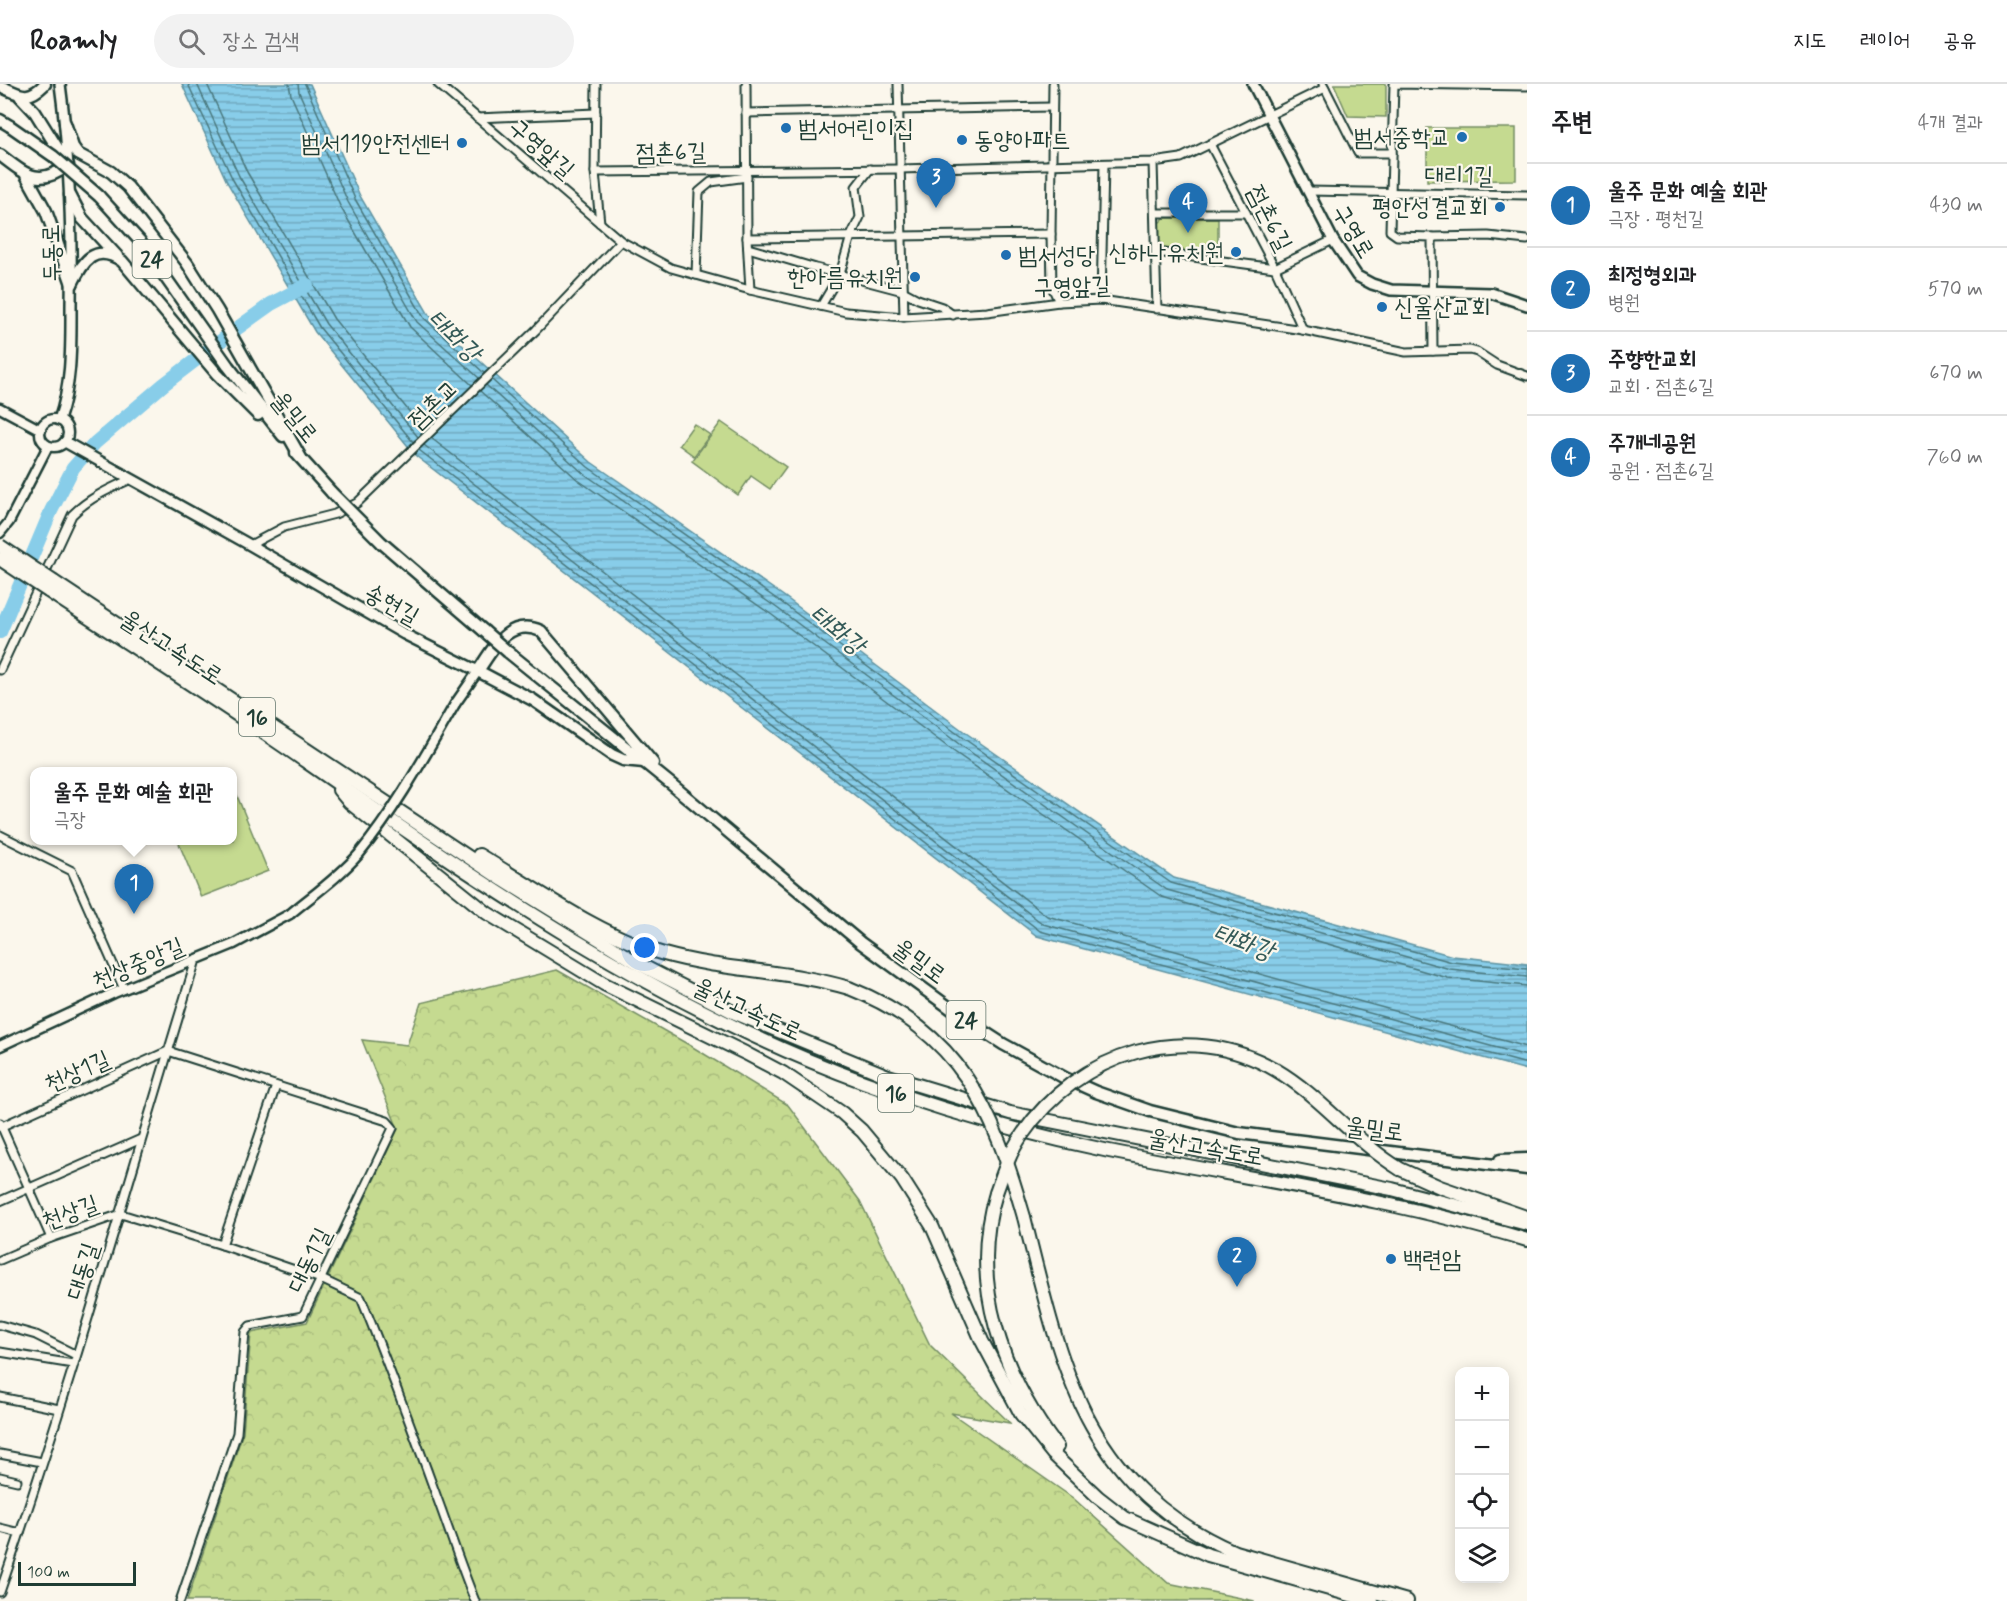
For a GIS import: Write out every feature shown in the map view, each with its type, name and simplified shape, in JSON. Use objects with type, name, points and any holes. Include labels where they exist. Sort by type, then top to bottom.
[{"type":"highway","name":"16","points":[[0,546],[51,586]]},
{"type":"highway","name":"16","points":[[0,559],[51,586]]},
{"type":"highway","name":"울산고속도로","points":[[51,586],[331,780],[504,896],[603,958],[686,1003],[816,1064],[923,1102],[1038,1135],[1372,1200],[1449,1218],[1527,1240]]},
{"type":"highway","name":"울산고속도로","points":[[51,586],[596,939],[735,1013],[888,1076],[1010,1113],[1392,1189],[1527,1224]]},
{"type":"highway","points":[[331,780],[349,802],[487,913],[604,984],[783,1074],[842,1113],[862,1131],[902,1179],[932,1226],[995,1368],[1032,1429],[1071,1473],[1098,1497],[1125,1518],[1166,1538],[1223,1560],[1372,1601]]},
{"type":"highway","points":[[460,851],[479,855],[596,925],[645,948],[707,964],[808,977],[849,988],[886,1004],[923,1030],[952,1058],[965,1075],[996,1131],[1024,1217],[1047,1307],[1070,1380],[1105,1448],[1142,1492],[1174,1519],[1234,1552],[1407,1601]]},
{"type":"highway","points":[[1166,1538],[1128,1513],[1081,1474],[1060,1451],[1026,1402],[1001,1346],[989,1292],[986,1262],[988,1222],[1003,1174],[1022,1135],[1064,1089],[1092,1070],[1116,1058],[1137,1052],[1174,1046],[1201,1046],[1230,1050],[1276,1070],[1308,1092],[1368,1147],[1400,1169],[1440,1187],[1527,1217]]},
{"type":"main road","points":[[20,96],[33,94],[45,84]]},
{"type":"main road","name":"두동로","points":[[58,420],[66,400],[70,367],[72,284],[70,195],[60,84]]},
{"type":"main road","name":"구영로","points":[[1253,84],[1333,240],[1357,276],[1390,290],[1491,293],[1527,305]]},
{"type":"main road","points":[[0,86],[20,96],[35,112],[68,169]]},
{"type":"main road","name":"울밀로","points":[[5,123],[53,156],[99,196],[139,240],[228,366],[301,458],[382,543],[455,608],[861,943],[972,1024],[1065,1078],[1096,1092],[1150,1111],[1239,1133],[1527,1169]]},
{"type":"main road","points":[[65,123],[73,147],[78,154],[119,178],[136,195],[187,263],[217,310],[301,458]]},
{"type":"main road","points":[[0,155],[26,175],[46,211],[72,284]]},
{"type":"main road","points":[[26,175],[42,178],[57,174],[77,163],[105,168]]},
{"type":"main road","points":[[70,195],[82,218],[122,261],[217,374],[301,458]]},
{"type":"main road","points":[[72,284],[81,263],[88,258],[108,255],[122,261]]},
{"type":"main road","points":[[65,442],[250,545]]},
{"type":"main road","name":"송현길","points":[[250,545],[404,634],[478,670]]},
{"type":"main road","points":[[644,762],[631,762],[612,755],[533,700],[478,670],[506,634],[513,629],[531,626],[541,631],[671,784]]},
{"type":"main road","points":[[1459,1161],[1527,1159]]},
{"type":"street","name":"구영앞길","points":[[438,84],[621,241],[672,267],[750,290],[846,312],[904,317],[953,315],[1059,302],[1101,300],[1303,330],[1406,352],[1470,350],[1497,365],[1527,376]]},
{"type":"street","points":[[596,84],[595,172],[600,223]]},
{"type":"street","points":[[746,84],[747,238],[750,290]]},
{"type":"street","points":[[898,84],[904,317]]},
{"type":"street","points":[[1053,84],[1052,287],[1059,302]]},
{"type":"street","name":"대리1길","points":[[1432,237],[1397,236],[1390,231],[1394,84],[1527,86]]},
{"type":"street","name":"대리1길","points":[[1268,115],[1324,86],[1359,153],[1392,153]]},
{"type":"street","points":[[746,113],[1052,107]]},
{"type":"street","points":[[477,118],[596,113]]},
{"type":"street","name":"점촌6길","points":[[595,172],[747,174],[1154,162],[1181,158],[1268,115]]},
{"type":"street","name":"점촌6길","points":[[1210,144],[1275,268]]},
{"type":"street","points":[[1154,162],[1157,309]]},
{"type":"street","points":[[1101,300],[1104,164]]},
{"type":"street","points":[[822,306],[840,274],[851,236],[860,217],[856,187],[870,169]]},
{"type":"street","points":[[696,275],[699,192],[711,182],[747,174]]},
{"type":"street","points":[[1309,191],[1390,193]]},
{"type":"street","name":"대리1길","points":[[1390,193],[1527,195]]},
{"type":"street","points":[[1155,213],[1246,213]]},
{"type":"street","points":[[747,238],[1051,234]]},
{"type":"street","points":[[1433,351],[1432,237],[1488,236],[1527,240]]},
{"type":"street","points":[[1303,330],[1275,268],[1333,240]]},
{"type":"street","name":"점촌교","points":[[250,545],[284,527],[335,514],[357,503],[372,491],[521,344],[621,241]]},
{"type":"street","points":[[748,248],[903,291],[942,307],[953,315]]},
{"type":"street","name":"점촌6길","points":[[1155,252],[1275,268]]},
{"type":"street","points":[[0,408],[40,430]]},
{"type":"street","points":[[58,420],[63,422],[68,429],[65,442],[57,447],[48,446],[42,439],[40,430],[45,422],[58,420]]},
{"type":"street","points":[[0,533],[9,522],[48,446]]},
{"type":"street","points":[[0,670],[72,515],[84,503],[131,479]]},
{"type":"street","name":"천상중앙길","points":[[0,1046],[124,989],[251,936],[290,914],[327,885],[358,854],[411,780],[455,704],[478,670]]},
{"type":"street","points":[[0,835],[72,871],[124,989]]},
{"type":"street","name":"대동길","points":[[0,1592],[121,1214],[141,1139],[196,960]]},
{"type":"street","name":"대동1길","points":[[168,1052],[387,1122],[393,1128],[303,1316],[250,1326],[245,1332],[237,1433],[180,1601]]},
{"type":"street","name":"천상1길","points":[[51,1238],[0,1125],[168,1052]]},
{"type":"street","points":[[222,1245],[276,1086]]},
{"type":"street","points":[[0,1201],[141,1139]]},
{"type":"street","points":[[121,1214],[321,1279],[361,1298],[387,1361],[460,1565],[476,1601]]},
{"type":"street","name":"천상길","points":[[0,1260],[51,1238],[121,1214]]},
{"type":"street","points":[[0,1325],[36,1335],[76,1354]]},
{"type":"street","points":[[0,1352],[73,1364]]},
{"type":"street","points":[[0,1397],[59,1409]]},
{"type":"street","points":[[0,1454],[42,1462]]},
{"type":"street","points":[[0,1477],[17,1481]]},
{"type":"street","points":[[0,1528],[20,1533]]},
{"type":"green space","points":[[1334,84],[1386,84],[1386,117],[1348,116]]},
{"type":"green space","points":[[1427,128],[1516,128],[1516,180],[1427,181]]},
{"type":"green space","points":[[1164,218],[1218,218],[1218,254],[1163,248],[1158,242],[1159,223]]},
{"type":"green space","points":[[721,422],[786,467],[770,489],[751,476],[738,495],[692,461]]},
{"type":"green space","points":[[694,424],[710,435],[694,456],[679,445]]},
{"type":"green space","points":[[237,796],[268,871],[201,897],[180,845],[237,845]]},
{"type":"green space","points":[[557,970],[691,1046],[788,1105],[860,1201],[930,1345],[1010,1423],[951,1413],[1073,1498],[1168,1583],[1255,1601],[187,1601],[243,1432],[251,1333],[307,1322],[398,1129],[362,1040],[407,1045],[421,1003]]},
{"type":"water","name":"태화강","points":[[182,84],[310,84],[360,196],[429,315],[591,462],[785,597],[966,733],[1174,878],[1453,956],[1527,964],[1527,1070],[1037,936],[416,456],[315,332],[227,182]]},
{"type":"waterway","points":[[0,632],[51,511],[73,468],[95,443],[163,385],[239,327],[271,304],[307,285]]},
{"type":"place","name":"범서어린이집","points":[[786,128]]},
{"type":"place","name":"범서중학교","points":[[1462,137]]},
{"type":"place","name":"동양아파트","points":[[962,140]]},
{"type":"place","name":"범서119안전센터","points":[[462,143]]},
{"type":"place","name":"평안성결교회","points":[[1500,207]]},
{"type":"place","name":"주향한교회","points":[[936,208]]},
{"type":"place","name":"주개네공원","points":[[1188,233]]},
{"type":"place","name":"신하나유치원","points":[[1236,252]]},
{"type":"place","name":"범서성당","points":[[1006,255]]},
{"type":"place","name":"한아름유치원","points":[[915,277]]},
{"type":"place","name":"신울산교회","points":[[1382,307]]},
{"type":"place","name":"울주 문화 예술 회관","points":[[134,914]]},
{"type":"place","name":"백련암","points":[[1391,1259]]},
{"type":"place","name":"최정형외과","points":[[1237,1287]]}]
